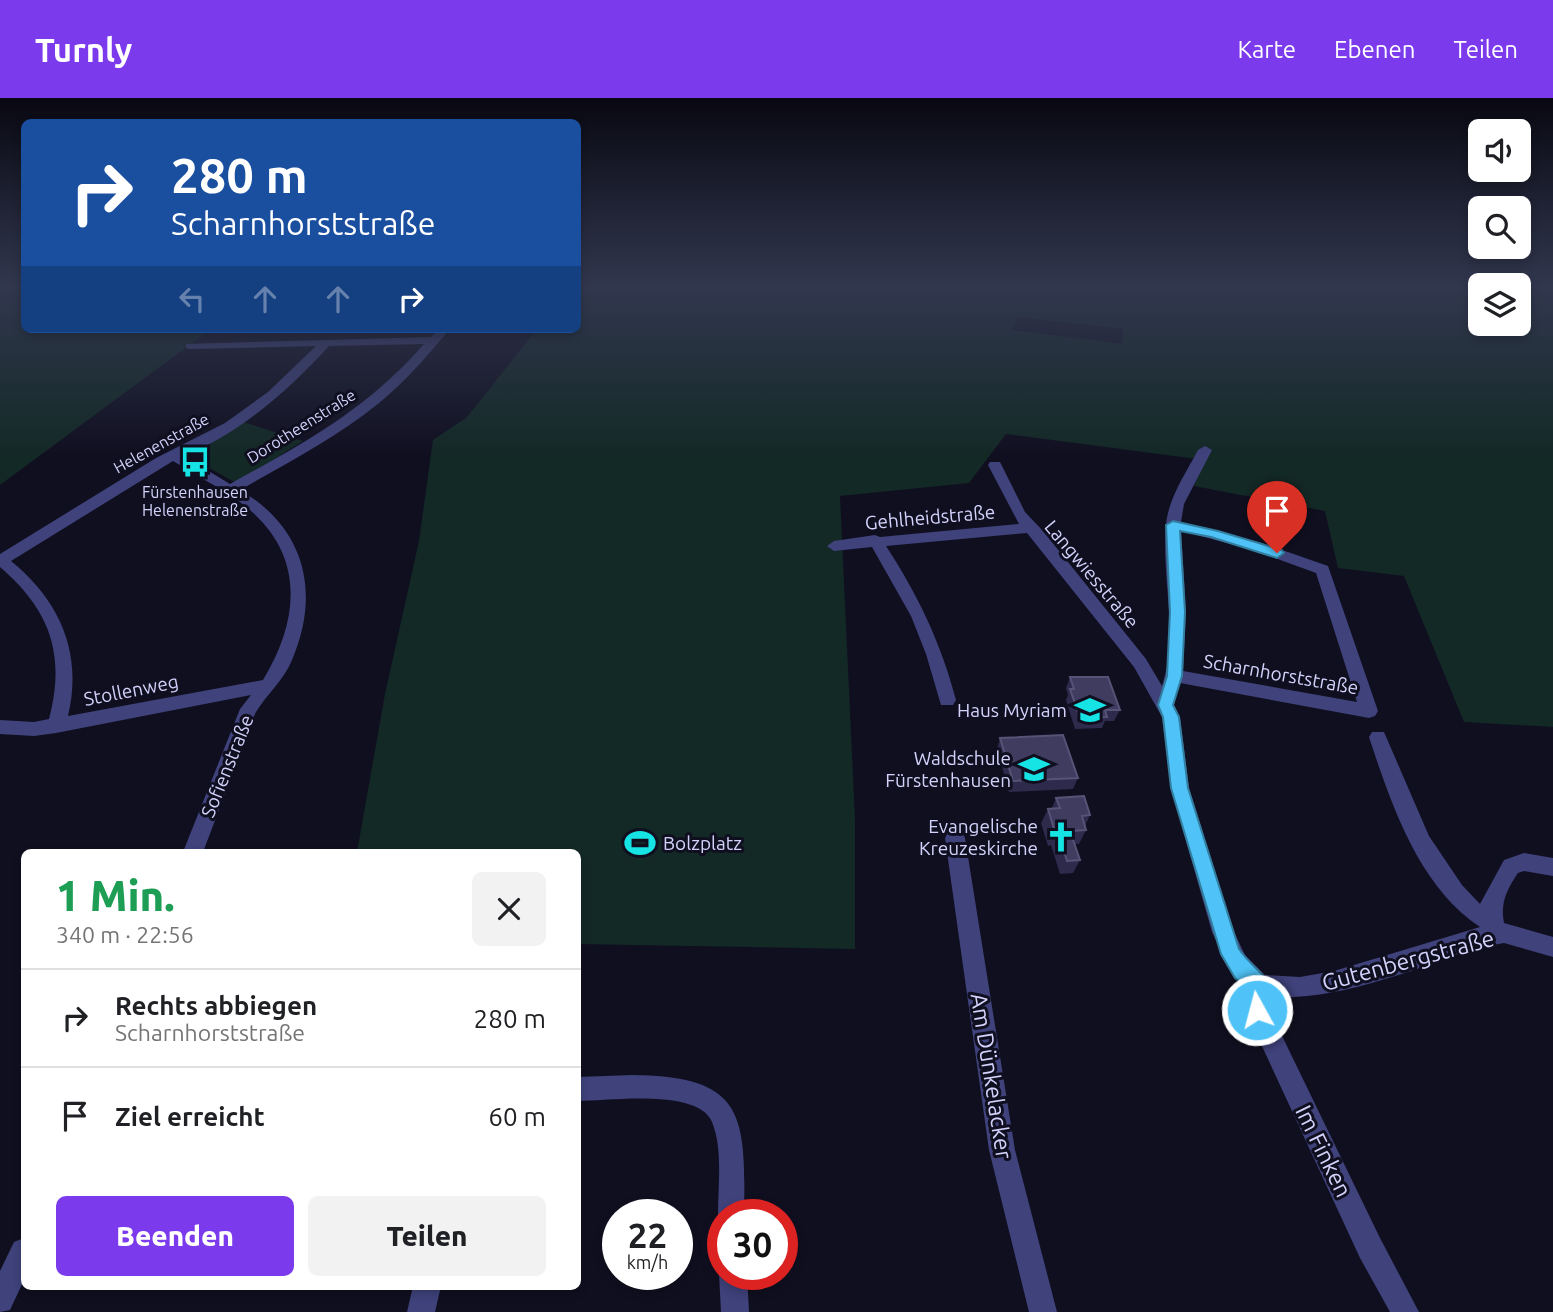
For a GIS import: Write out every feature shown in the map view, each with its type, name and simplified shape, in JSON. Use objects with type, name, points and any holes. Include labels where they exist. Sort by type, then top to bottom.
[{"type":"street","points":[[190,346],[282,343]]},
{"type":"street","name":"Helenenstraße","points":[[1,560],[161,461],[197,446],[304,368],[326,343]]},
{"type":"street","name":"Dorotheenstraße","points":[[231,489],[313,443],[356,415],[394,385],[430,343]]},
{"type":"street","points":[[1205,450],[1181,495],[1173,525],[1178,612],[1174,676],[1166,705],[1171,717],[1180,788],[1227,943],[1242,971],[1261,986]]},
{"type":"street","name":"Sofienstraße","points":[[174,456],[244,498],[281,533],[295,560],[300,591],[297,620],[284,660],[269,685],[249,709],[194,849]]},
{"type":"street","name":"Langwiesstraße","points":[[995,465],[1007,492],[1029,528],[1038,534],[1140,663],[1166,705]]},
{"type":"street","name":"Scharnhorststraße","points":[[1173,525],[1254,545],[1323,570],[1369,711],[1174,676]]},
{"type":"street","name":"Gehlheidstraße","points":[[834,546],[875,540],[1029,528]]},
{"type":"street","points":[[875,540],[913,600],[931,638],[947,700]]},
{"type":"street","points":[[1,560],[38,592],[49,609],[62,642],[66,677],[63,705],[56,726]]},
{"type":"street","name":"Stollenweg","points":[[0,727],[34,729],[56,726],[269,685]]},
{"type":"street","points":[[1378,737],[1391,776],[1419,838],[1437,868],[1478,917],[1495,929]]},
{"type":"street","name":"Am Dünkelacker","points":[[955,838],[1002,1150],[1043,1312]]},
{"type":"street","points":[[1495,929],[1494,896],[1510,866],[1524,862],[1553,867]]},
{"type":"street","name":"Gutenbergstraße","points":[[1261,986],[1300,989],[1334,982],[1495,929],[1553,947]]},
{"type":"street","name":"Im Finken","points":[[1261,986],[1257,1010],[1370,1248],[1405,1312]]},
{"type":"street","points":[[581,1089],[687,1089],[705,1096],[718,1107],[727,1129],[730,1199]]},
{"type":"street","points":[[0,1300],[21,1258]]},
{"type":"street","points":[[421,1312],[426,1290]]},
{"type":"street","points":[[734,1290],[735,1312]]},
{"type":"green space","points":[[0,343],[193,343],[0,485]]},
{"type":"green space","points":[[526,343],[1553,343],[1553,727],[1464,722],[1404,576],[1338,568],[1325,511],[1194,486],[1205,460],[1006,434],[969,483],[840,496],[855,820],[855,949],[581,944],[581,849],[358,849],[385,694],[419,541],[433,440],[467,417]]},
{"type":"green space","points":[[240,421],[303,441],[236,483],[199,462],[208,458],[202,454],[208,449],[203,446]]},
{"type":"building","points":[[1070,677],[1108,677],[1120,710],[1105,710],[1107,717],[1080,718],[1070,689],[1074,689]]},
{"type":"building","name":"Waldschule Fürstenhausen","points":[[1063,735],[1078,778],[1013,781],[1000,738]]},
{"type":"building","points":[[1084,796],[1090,815],[1082,816],[1086,830],[1070,831],[1080,860],[1067,861],[1048,809],[1060,808],[1056,798]]},
{"type":"place","name":"Fürstenhausen Helenenstraße","points":[[195,462]]},
{"type":"place","name":"Haus Myriam","points":[[1090,710]]},
{"type":"place","name":"Waldschule Fürstenhausen","points":[[1034,769]]},
{"type":"place","name":"Evangelische Kreuzeskirche","points":[[1061,837]]},
{"type":"place","name":"Bolzplatz","points":[[640,843]]},
{"type":"route","points":[[1257,1010],[1261,986],[1242,971],[1231,954],[1180,788],[1171,717],[1166,705],[1174,676],[1178,612],[1173,525],[1277,553]]}]
